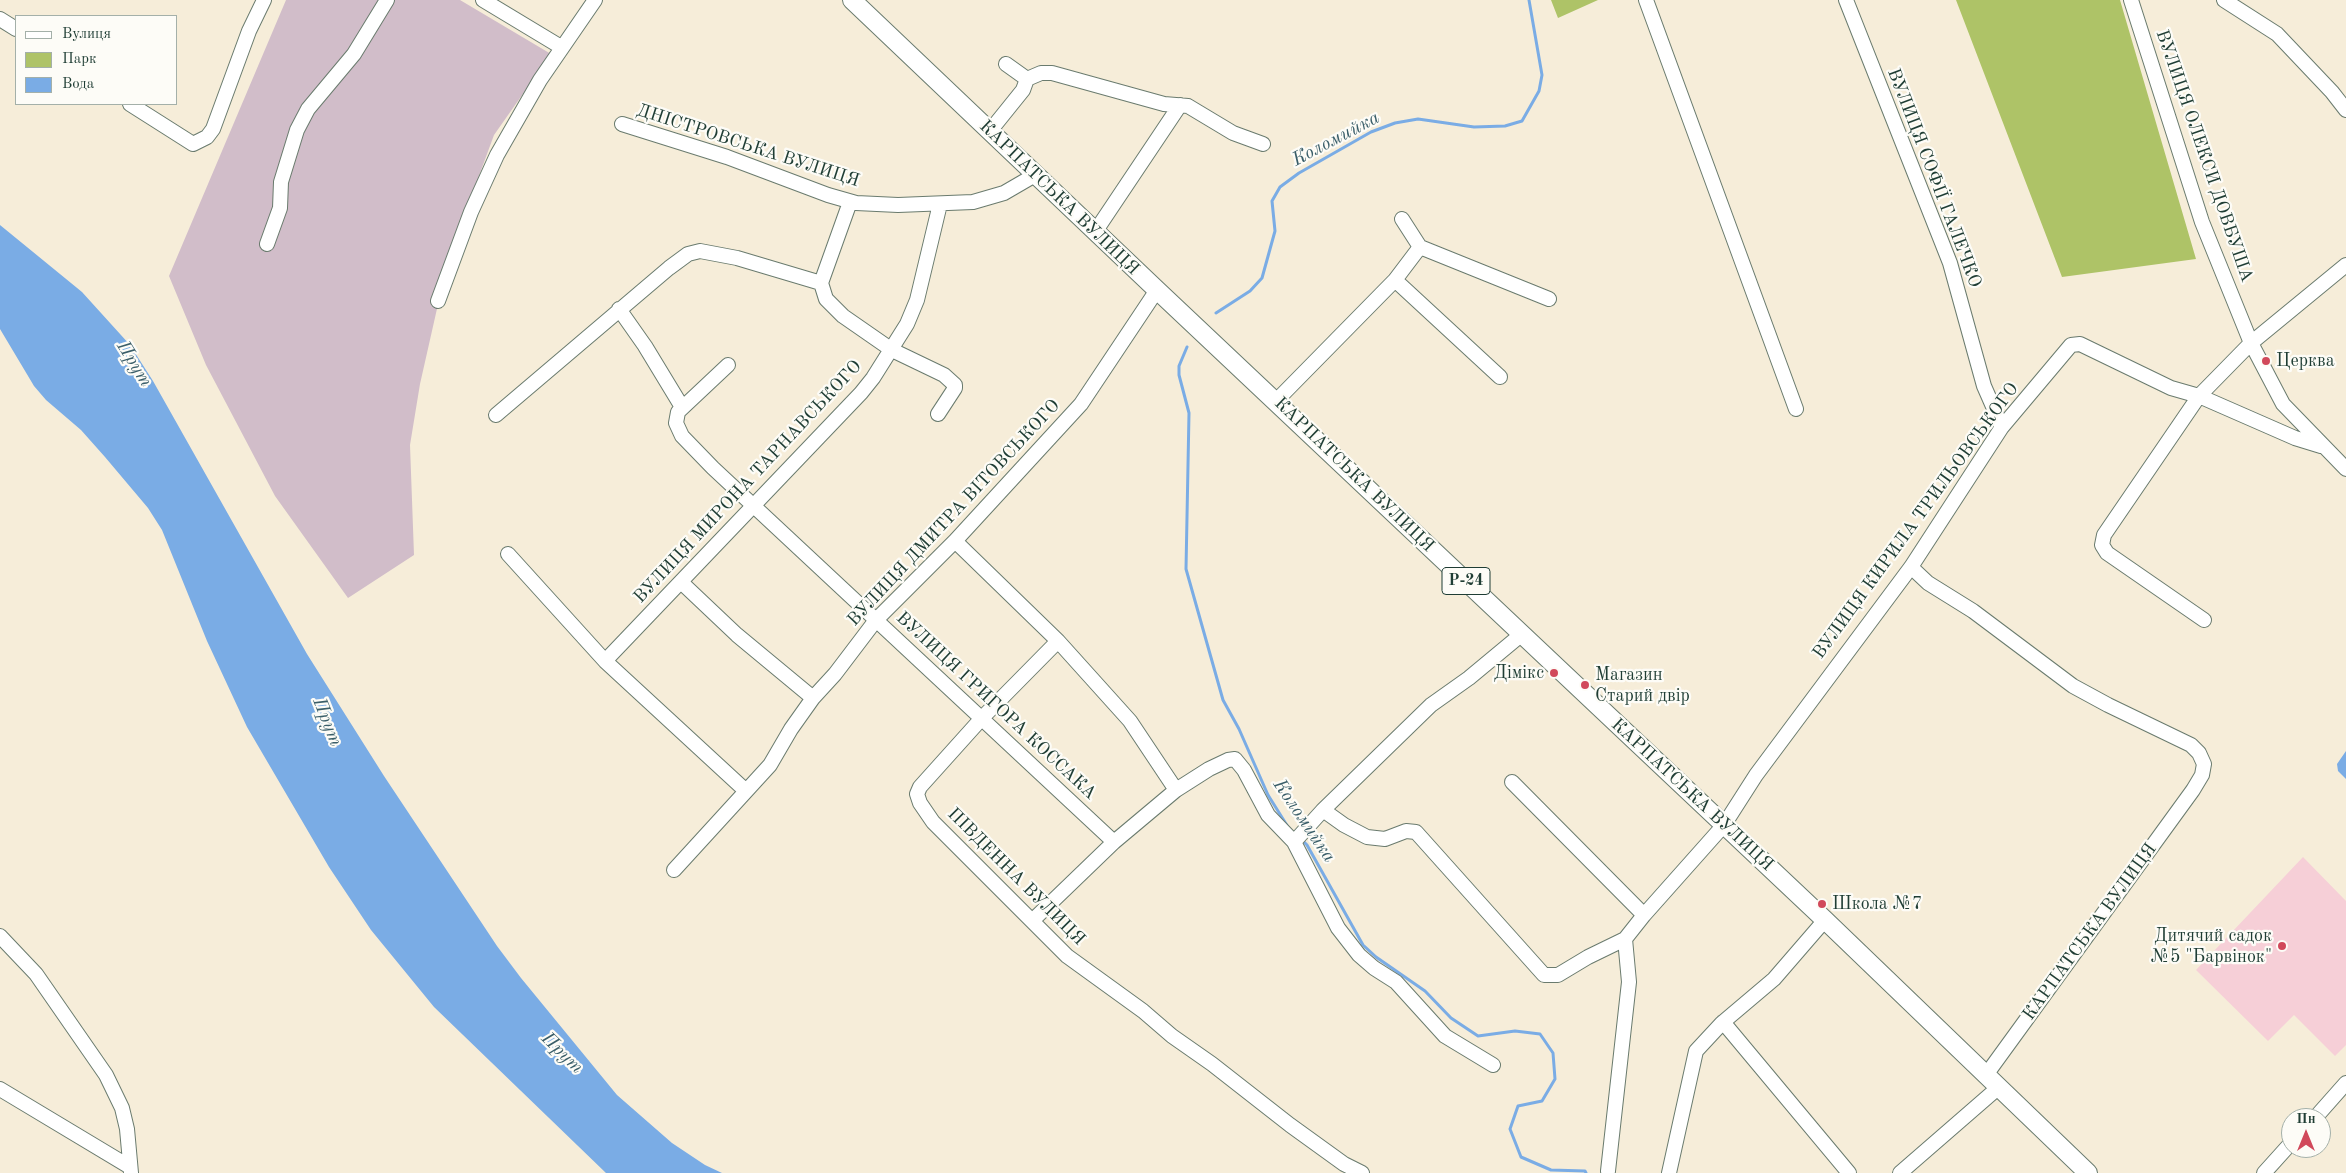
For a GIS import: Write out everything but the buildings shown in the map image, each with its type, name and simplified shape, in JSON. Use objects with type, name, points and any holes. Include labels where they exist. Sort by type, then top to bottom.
[{"type":"main road","name":"КАРПАТСЬКА ВУЛИЦЯ","points":[[852,0],[1825,920],[2088,1173]]},
{"type":"street","points":[[132,105],[192,144],[207,137],[213,129],[249,31],[264,0]]},
{"type":"street","points":[[267,244],[280,208],[282,182],[297,130],[308,109],[354,54],[387,0]]},
{"type":"street","points":[[483,0],[561,48]]},
{"type":"street","points":[[438,301],[471,212],[490,168],[534,90],[595,0]]},
{"type":"street","points":[[1646,0],[1796,409]]},
{"type":"street","name":"ВУЛИЦЯ СОФІЇ ГАЛЕЧКО","points":[[1846,0],[1950,263],[1984,386],[2002,427]]},
{"type":"street","name":"ВУЛИЦЯ ОЛЕКСИ ДОВБУША","points":[[2131,0],[2202,222],[2251,344],[2283,404],[2346,469]]},
{"type":"street","points":[[2224,0],[2277,34],[2332,92],[2346,110]]},
{"type":"street","points":[[0,19],[15,28]]},
{"type":"street","points":[[1006,64],[1027,79]]},
{"type":"street","points":[[990,131],[1023,90],[1027,79],[1041,73],[1052,73],[1122,94],[1195,109],[1233,133],[1263,144]]},
{"type":"street","points":[[1096,232],[1180,105]]},
{"type":"street","name":"ДНІСТРОВСЬКА ВУЛИЦЯ","points":[[622,124],[727,157],[850,202],[898,206],[973,202],[993,198],[1013,189],[1035,175]]},
{"type":"street","points":[[850,202],[821,283],[826,299],[843,316],[892,350],[944,375],[955,385],[955,388],[938,414]]},
{"type":"street","name":"ВУЛИЦЯ МИРОНА ТАРНАВСЬКОГО","points":[[605,661],[861,393],[892,350],[907,324],[917,300],[940,204]]},
{"type":"street","points":[[1402,219],[1420,247],[1549,299]]},
{"type":"street","points":[[1276,401],[1395,280],[1420,247]]},
{"type":"street","points":[[496,415],[619,309],[679,260],[694,252],[724,255],[821,283]]},
{"type":"street","points":[[2204,620],[2107,553],[2102,545],[2104,536],[2199,396],[2251,344],[2346,265]]},
{"type":"street","points":[[1395,280],[1500,377]]},
{"type":"street","name":"ВУЛИЦЯ ДМИТРА ВІТОВСЬКОГО","points":[[674,870],[770,765],[790,729],[876,620],[955,541],[1080,404],[1157,290]]},
{"type":"street","points":[[619,309],[645,346],[682,407],[728,365]]},
{"type":"street","name":"ВУЛИЦЯ КИРИЛА ТРИЛЬОВСЬКОГО","points":[[1625,939],[1724,825],[1756,775],[1911,567],[2002,427],[2067,350],[2075,343],[2171,388],[2199,396]]},
{"type":"street","points":[[2199,396],[2295,438],[2323,446]]},
{"type":"street","name":"ВУЛИЦЯ ГРИГОРА КОССАКА","points":[[682,407],[675,420],[682,436],[713,468],[1114,842]]},
{"type":"street","points":[[955,541],[1058,641],[1136,728],[1176,790]]},
{"type":"street","points":[[508,554],[605,661],[746,791]]},
{"type":"street","points":[[1900,1173],[1993,1081],[2193,790],[2202,775],[2204,764],[2195,748],[2108,706],[2073,686],[1967,607],[1928,583],[1911,567]]},
{"type":"street","points":[[681,582],[813,698]]},
{"type":"street","points":[[1298,838],[1323,810],[1431,705],[1469,678],[1522,634]]},
{"type":"street","name":"ПІВДЕННА ВУЛИЦЯ","points":[[1058,641],[982,718],[920,787],[917,794],[920,803],[933,822],[1067,956],[1143,1011],[1172,1036],[1212,1064],[1290,1125],[1344,1164],[1362,1173]]},
{"type":"street","points":[[1032,921],[1114,842],[1176,790],[1216,766],[1235,759],[1244,770],[1268,815],[1298,838],[1338,928],[1359,956],[1396,982],[1446,1036],[1492,1065]]},
{"type":"street","points":[[1512,782],[1644,915]]},
{"type":"street","points":[[1323,810],[1344,825],[1367,837],[1385,840],[1406,830],[1416,832],[1544,975],[1552,977],[1558,975],[1588,957],[1625,939],[1629,982],[1608,1172]]},
{"type":"street","points":[[1669,1173],[1694,1057],[1699,1046],[1723,1022],[1774,979],[1825,920]]},
{"type":"street","points":[[0,936],[36,974],[106,1075],[122,1108],[127,1129],[131,1170]]},
{"type":"street","points":[[1723,1022],[1849,1173]]},
{"type":"street","points":[[2324,1108],[2346,1083]]},
{"type":"street","points":[[0,1089],[131,1170]]},
{"type":"street","points":[[2264,1173],[2281,1154]]},
{"type":"shaded area","points":[[286,0],[460,0],[551,54],[494,135],[448,260],[420,384],[410,445],[414,555],[348,598],[275,496],[206,365],[169,276]]},
{"type":"shaded area","points":[[2303,857],[2346,901],[2346,1045],[2335,1056],[2294,1015],[2268,1041],[2196,970]]},
{"type":"green space","points":[[1551,0],[1598,0],[1558,18]]},
{"type":"green space","points":[[1956,0],[2120,0],[2196,259],[2062,277]]},
{"type":"water","name":"Прут","points":[[0,225],[82,292],[130,345],[153,381],[307,654],[384,776],[497,946],[521,978],[617,1095],[672,1143],[705,1165],[722,1173],[606,1173],[434,1007],[371,930],[329,867],[247,727],[207,641],[162,530],[148,508],[81,430],[46,400],[34,386],[0,329]]},
{"type":"water","points":[[2346,751],[2346,779],[2338,771],[2337,764]]},
{"type":"waterway","name":"Коломийка","points":[[1216,313],[1250,291],[1262,278],[1275,231],[1272,201],[1280,187],[1299,173],[1371,132],[1395,123],[1418,119],[1474,127],[1505,126],[1522,121],[1539,91],[1542,75],[1529,0]]},
{"type":"waterway","name":"Коломийка","points":[[1187,347],[1179,366],[1179,375],[1189,413],[1186,569],[1223,700],[1239,729],[1268,795],[1288,827]]},
{"type":"waterway","name":"Коломийка","points":[[1302,840],[1307,845],[1363,945],[1376,957],[1425,991],[1451,1018],[1478,1036],[1515,1031],[1540,1034],[1553,1053],[1555,1079],[1542,1101],[1518,1106],[1510,1129],[1521,1157],[1551,1170],[1585,1171],[1586,1173]]},
{"type":"place","name":"Церква","points":[[2266,361]]},
{"type":"place","name":"Дімікс","points":[[1554,673]]},
{"type":"place","name":"Магазин Старий двір","points":[[1585,685]]},
{"type":"place","name":"Школа №7","points":[[1822,904]]},
{"type":"place","name":"Дитячий садок №5 \"Барвінок\"","points":[[2282,946]]}]
